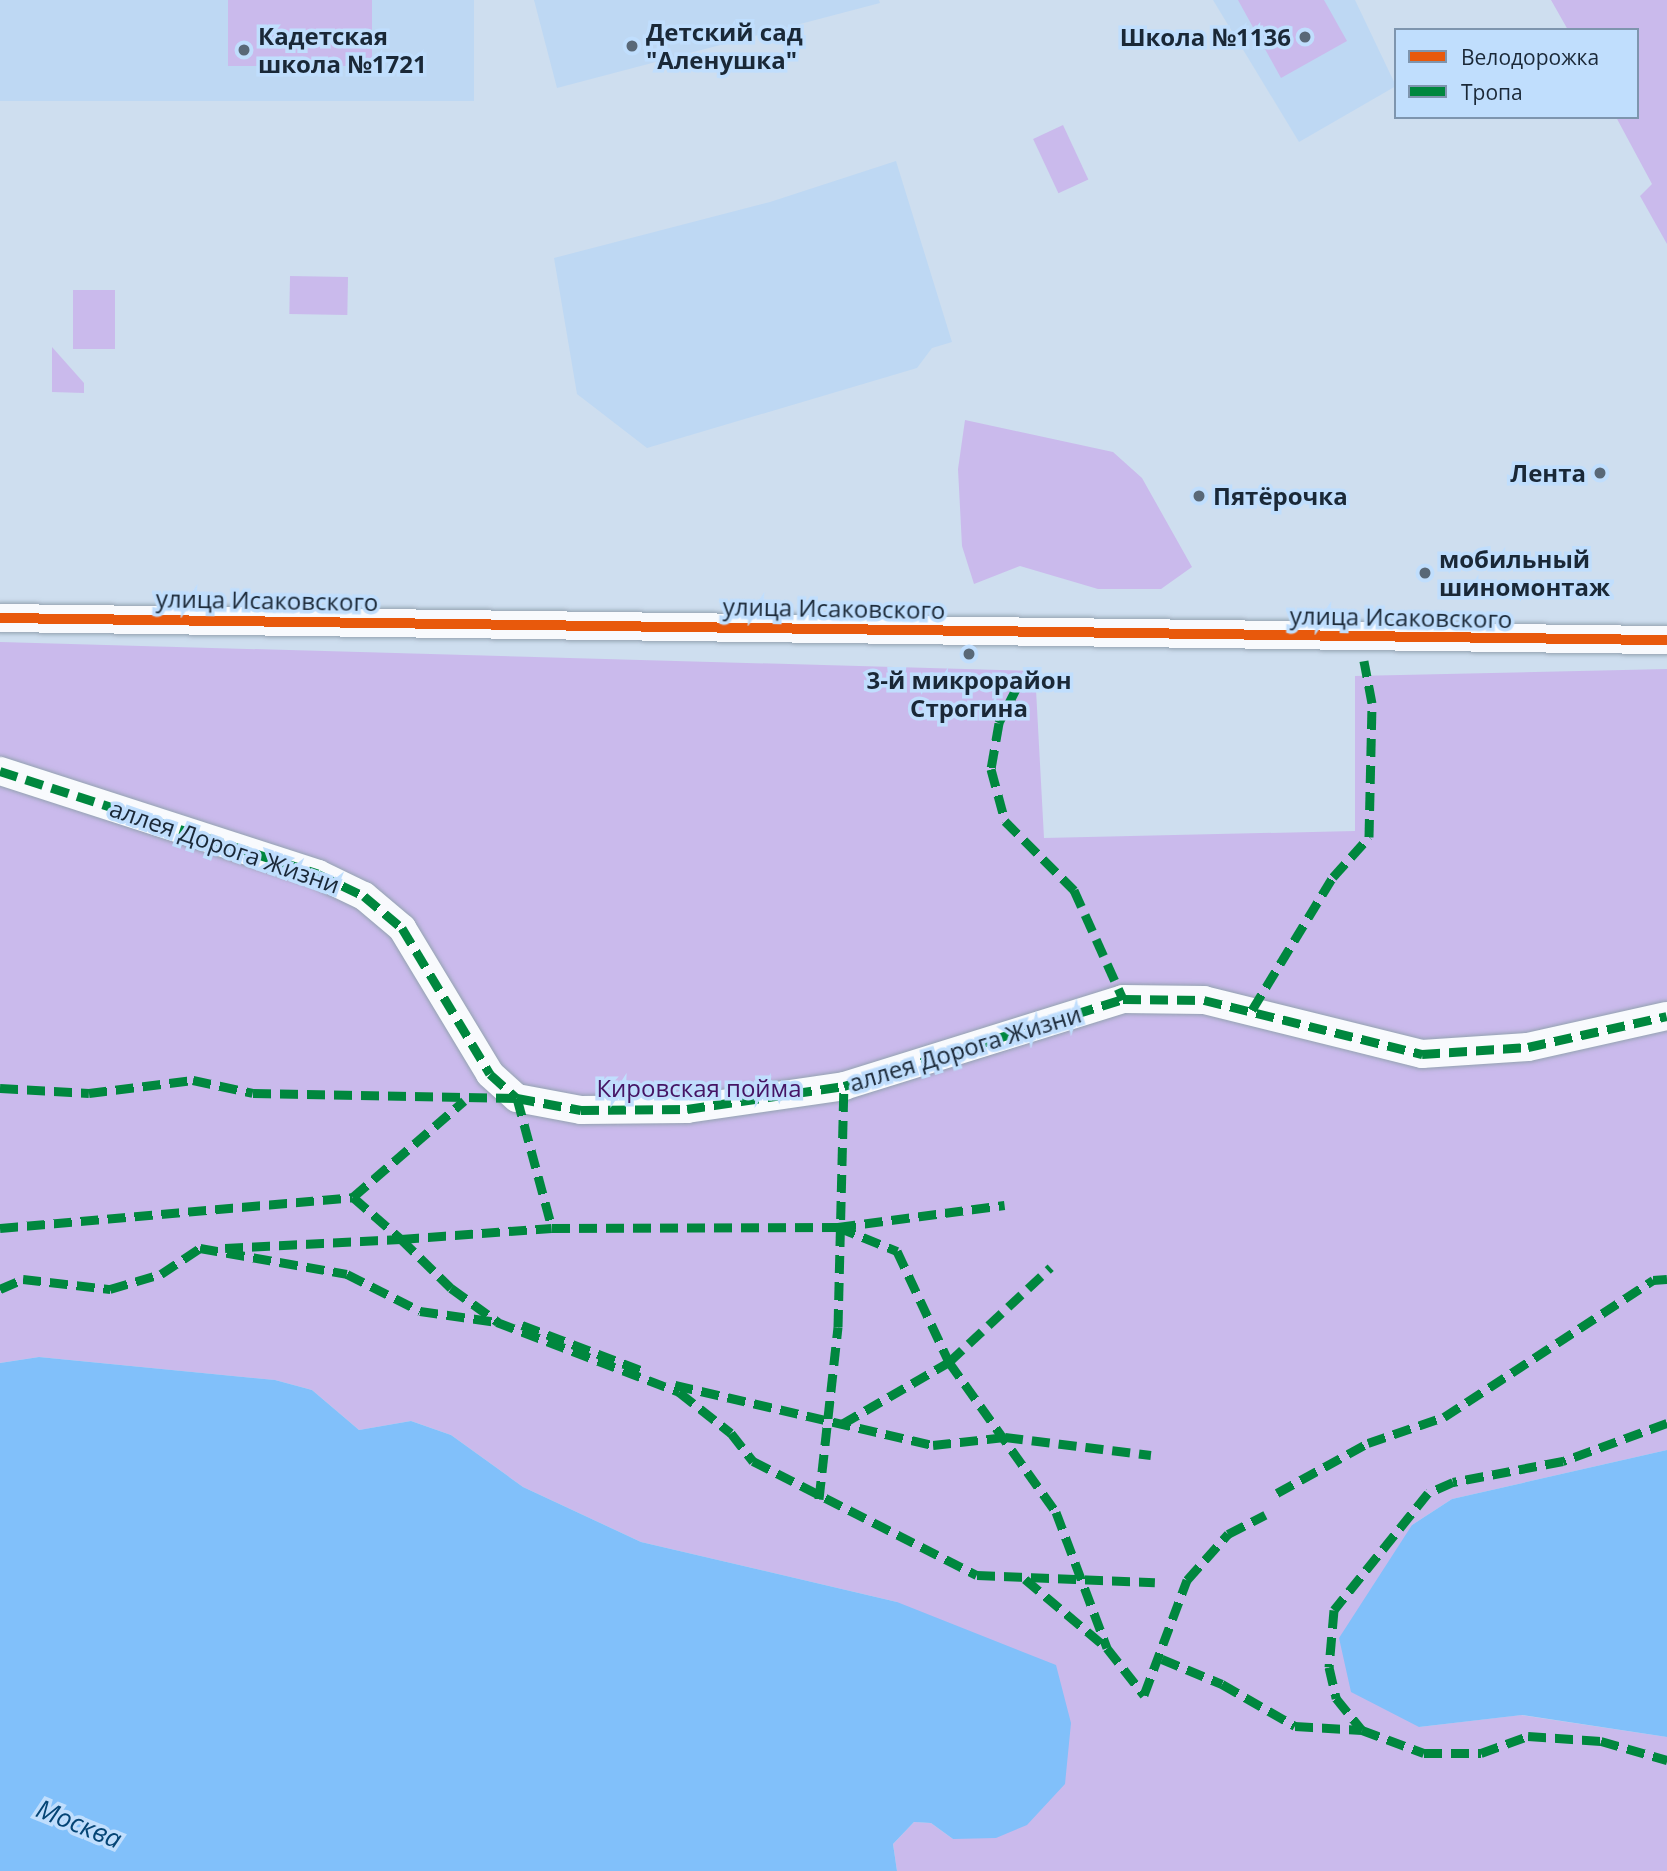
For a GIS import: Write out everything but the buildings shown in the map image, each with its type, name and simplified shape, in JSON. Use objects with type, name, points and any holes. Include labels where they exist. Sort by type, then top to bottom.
[{"type":"street","name":"улица Исаковского","points":[[0,618],[1667,640]]},
{"type":"street","name":"аллея Дорога Жизни","points":[[0,771],[318,874],[364,896],[402,928],[490,1074],[517,1098],[581,1110],[687,1109],[844,1086],[1122,999],[1204,1000],[1422,1054],[1528,1047],[1667,1016]]},
{"type":"shaded area","name":"Кадетская школа №1721","points":[[0,0],[474,0],[474,101],[0,101]]},
{"type":"shaded area","name":"Детский сад \"Аленушка\"","points":[[534,0],[879,0],[880,3],[557,88]]},
{"type":"shaded area","name":"Школа №1136","points":[[1213,0],[1355,0],[1394,82],[1394,87],[1299,142]]},
{"type":"shaded area","points":[[896,161],[952,342],[932,348],[917,368],[647,448],[577,394],[554,258],[770,202]]},
{"type":"green space","points":[[228,0],[372,0],[372,66],[228,66]]},
{"type":"green space","points":[[1238,0],[1324,0],[1347,41],[1281,78]]},
{"type":"green space","points":[[1551,0],[1667,0],[1667,244],[1640,196],[1652,184],[1617,119],[1639,119],[1639,28],[1567,28]]},
{"type":"green space","points":[[1063,125],[1088,179],[1058,193],[1033,139]]},
{"type":"green space","points":[[290,276],[348,277],[347,315],[289,314]]},
{"type":"green space","points":[[73,290],[115,290],[115,349],[73,349]]},
{"type":"green space","points":[[52,347],[84,383],[84,393],[52,392]]},
{"type":"green space","points":[[965,420],[1113,452],[1142,478],[1192,567],[1161,589],[1098,589],[1020,566],[974,584],[962,546],[958,469]]},
{"type":"green space","name":"Кировская пойма","points":[[0,642],[1035,671],[1044,838],[1355,831],[1355,676],[1667,669],[1667,1450],[1452,1499],[1412,1525],[1419,1727],[1521,1715],[1667,1737],[1667,1871],[897,1871],[893,1844],[914,1822],[931,1823],[953,1839],[897,1602],[641,1542],[523,1487],[451,1435],[411,1421],[359,1430],[312,1390],[275,1380],[39,1357],[0,1363]]},
{"type":"water","name":"Москва","points":[[39,1357],[275,1380],[312,1390],[359,1430],[411,1421],[451,1435],[523,1487],[641,1542],[897,1602],[1056,1665],[1071,1723],[1065,1784],[1027,1825],[996,1838],[953,1839],[931,1823],[914,1822],[893,1844],[897,1871],[0,1871],[0,1363]]},
{"type":"water","points":[[1667,1450],[1667,1737],[1522,1715],[1419,1727],[1351,1692],[1339,1638],[1412,1525],[1452,1499]]},
{"type":"marked path","points":[[1252,1010],[1333,877],[1369,837],[1372,703],[1364,661]]},
{"type":"marked path","points":[[1016,689],[999,723],[991,769],[1005,821],[1074,890],[1123,999]]},
{"type":"marked path","points":[[0,771],[318,874],[364,896],[402,928],[490,1074],[517,1098],[581,1110],[687,1109],[844,1086],[1123,999],[1204,1000],[1422,1054],[1528,1047],[1667,1016]]},
{"type":"marked path","points":[[0,1088],[89,1093],[193,1080],[253,1093],[517,1098],[552,1228]]},
{"type":"marked path","points":[[819,1499],[838,1327],[844,1086]]},
{"type":"marked path","points":[[353,1197],[464,1101]]},
{"type":"marked path","points":[[0,1228],[353,1197],[401,1239],[552,1228],[838,1227],[1005,1205]]},
{"type":"marked path","points":[[838,1227],[897,1251],[949,1362],[1056,1512],[1107,1648]]},
{"type":"marked path","points":[[225,1248],[401,1239],[451,1288],[498,1322]]},
{"type":"marked path","points":[[0,1289],[23,1279],[110,1289],[161,1274],[200,1248],[347,1274],[420,1311],[497,1322],[679,1392],[731,1433],[753,1461],[977,1575],[1155,1582]]},
{"type":"marked path","points":[[842,1424],[949,1362],[1051,1267]]},
{"type":"marked path","points":[[1277,1493],[1368,1443],[1444,1417],[1653,1280],[1667,1279]]},
{"type":"marked path","points":[[522,1325],[646,1372]]},
{"type":"marked path","points":[[675,1385],[933,1445],[1005,1437],[1151,1455]]},
{"type":"marked path","points":[[1667,1423],[1563,1461],[1453,1482],[1428,1493],[1334,1610],[1329,1667],[1336,1698],[1362,1730],[1424,1753],[1481,1753],[1528,1736],[1601,1741],[1667,1760]]},
{"type":"marked path","points":[[1025,1579],[1107,1648],[1144,1695],[1187,1580],[1228,1534],[1265,1515]]},
{"type":"marked path","points":[[1162,1659],[1222,1684],[1295,1726],[1362,1730]]},
{"type":"cycle path","points":[[0,618],[1667,640]]},
{"type":"place","name":"Школа №1136","points":[[1305,37]]},
{"type":"place","name":"Детский сад \"Аленушка\"","points":[[632,46]]},
{"type":"place","name":"Кадетская школа №1721","points":[[244,50]]},
{"type":"place","name":"Лента","points":[[1600,473]]},
{"type":"place","name":"Пятёрочка","points":[[1199,496]]},
{"type":"place","name":"мобильный шиномонтаж","points":[[1425,573]]},
{"type":"place","name":"3-й микрорайон Строгина","points":[[969,654]]}]
